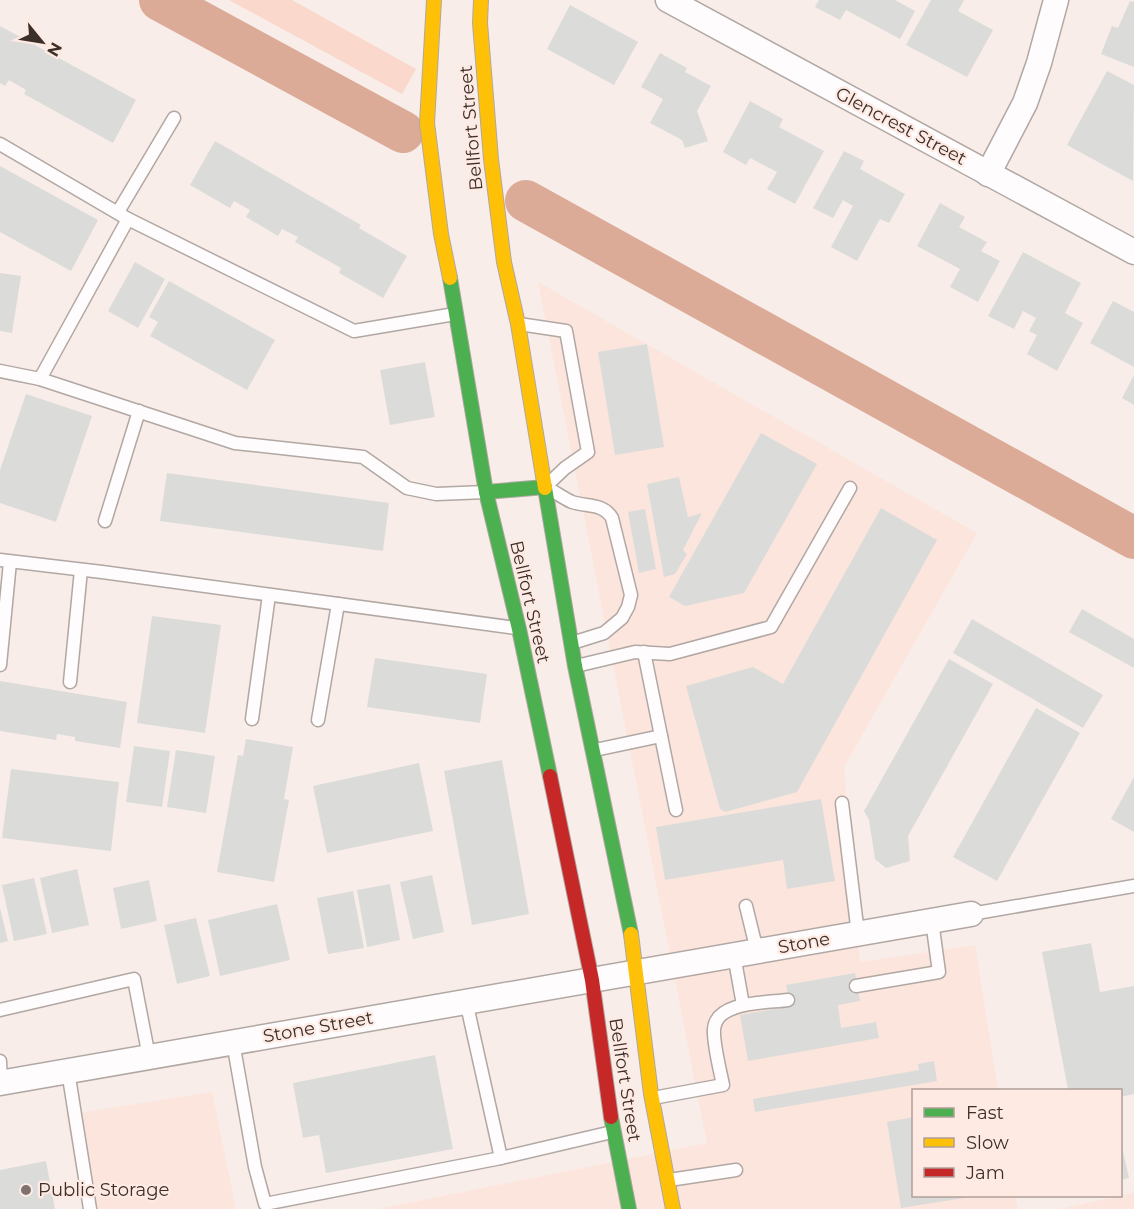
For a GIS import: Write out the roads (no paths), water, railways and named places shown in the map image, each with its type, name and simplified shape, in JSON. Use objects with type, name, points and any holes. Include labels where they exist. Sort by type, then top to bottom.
[{"type":"main road","name":"Bellfort Street","points":[[434,0],[428,123],[441,234],[457,314],[486,492],[519,629],[592,980],[613,1132],[628,1209]]},
{"type":"main road","name":"Bellfort Street","points":[[481,0],[480,23],[491,159],[504,262],[519,324],[575,666],[629,922],[652,1098],[673,1209]]},
{"type":"main road","points":[[486,492],[545,487]]},
{"type":"street","name":"Glencrest Street","points":[[668,0],[1134,252]]},
{"type":"street","points":[[988,174],[1025,103],[1039,63],[1056,0]]},
{"type":"street","name":"Stone","points":[[636,972],[971,914]]},
{"type":"street","name":"Stone Street","points":[[0,1076],[68,1071],[636,972]]},
{"type":"lane","points":[[40,379],[174,118]]},
{"type":"lane","points":[[0,144],[123,216],[354,331],[457,314]]},
{"type":"lane","points":[[519,324],[566,331],[588,452],[545,487],[572,502],[598,506],[608,511],[612,518],[631,595],[622,618],[604,633],[571,643]]},
{"type":"lane","points":[[0,371],[40,379],[235,443],[363,457],[407,488],[436,494],[486,492]]},
{"type":"lane","points":[[105,521],[139,411]]},
{"type":"lane","points":[[575,666],[635,652],[670,654],[771,627],[850,488]]},
{"type":"lane","points":[[0,665],[5,561],[519,629]]},
{"type":"lane","points":[[70,682],[81,570]]},
{"type":"lane","points":[[252,719],[269,595]]},
{"type":"lane","points":[[318,720],[338,604]]},
{"type":"lane","points":[[644,652],[676,810]]},
{"type":"lane","points":[[593,750],[661,736]]},
{"type":"lane","points":[[842,803],[858,933]]},
{"type":"lane","points":[[971,914],[1134,886]]},
{"type":"lane","points":[[743,1005],[746,906]]},
{"type":"lane","points":[[856,986],[939,972],[932,921]]},
{"type":"lane","points":[[0,1010],[134,979],[149,1057]]},
{"type":"lane","points":[[652,1098],[723,1085],[714,1029],[717,1018],[729,1008],[788,1000]]},
{"type":"lane","points":[[466,1002],[501,1158]]},
{"type":"lane","points":[[233,1042],[255,1167],[265,1204],[501,1158],[613,1132]]},
{"type":"lane","points":[[68,1071],[90,1209]]},
{"type":"lane","points":[[668,1180],[736,1170]]},
{"type":"waterway","points":[[160,0],[403,132]]},
{"type":"waterway","points":[[526,201],[1134,538]]},
{"type":"place","name":"Public Storage","points":[[26,1190]]}]
